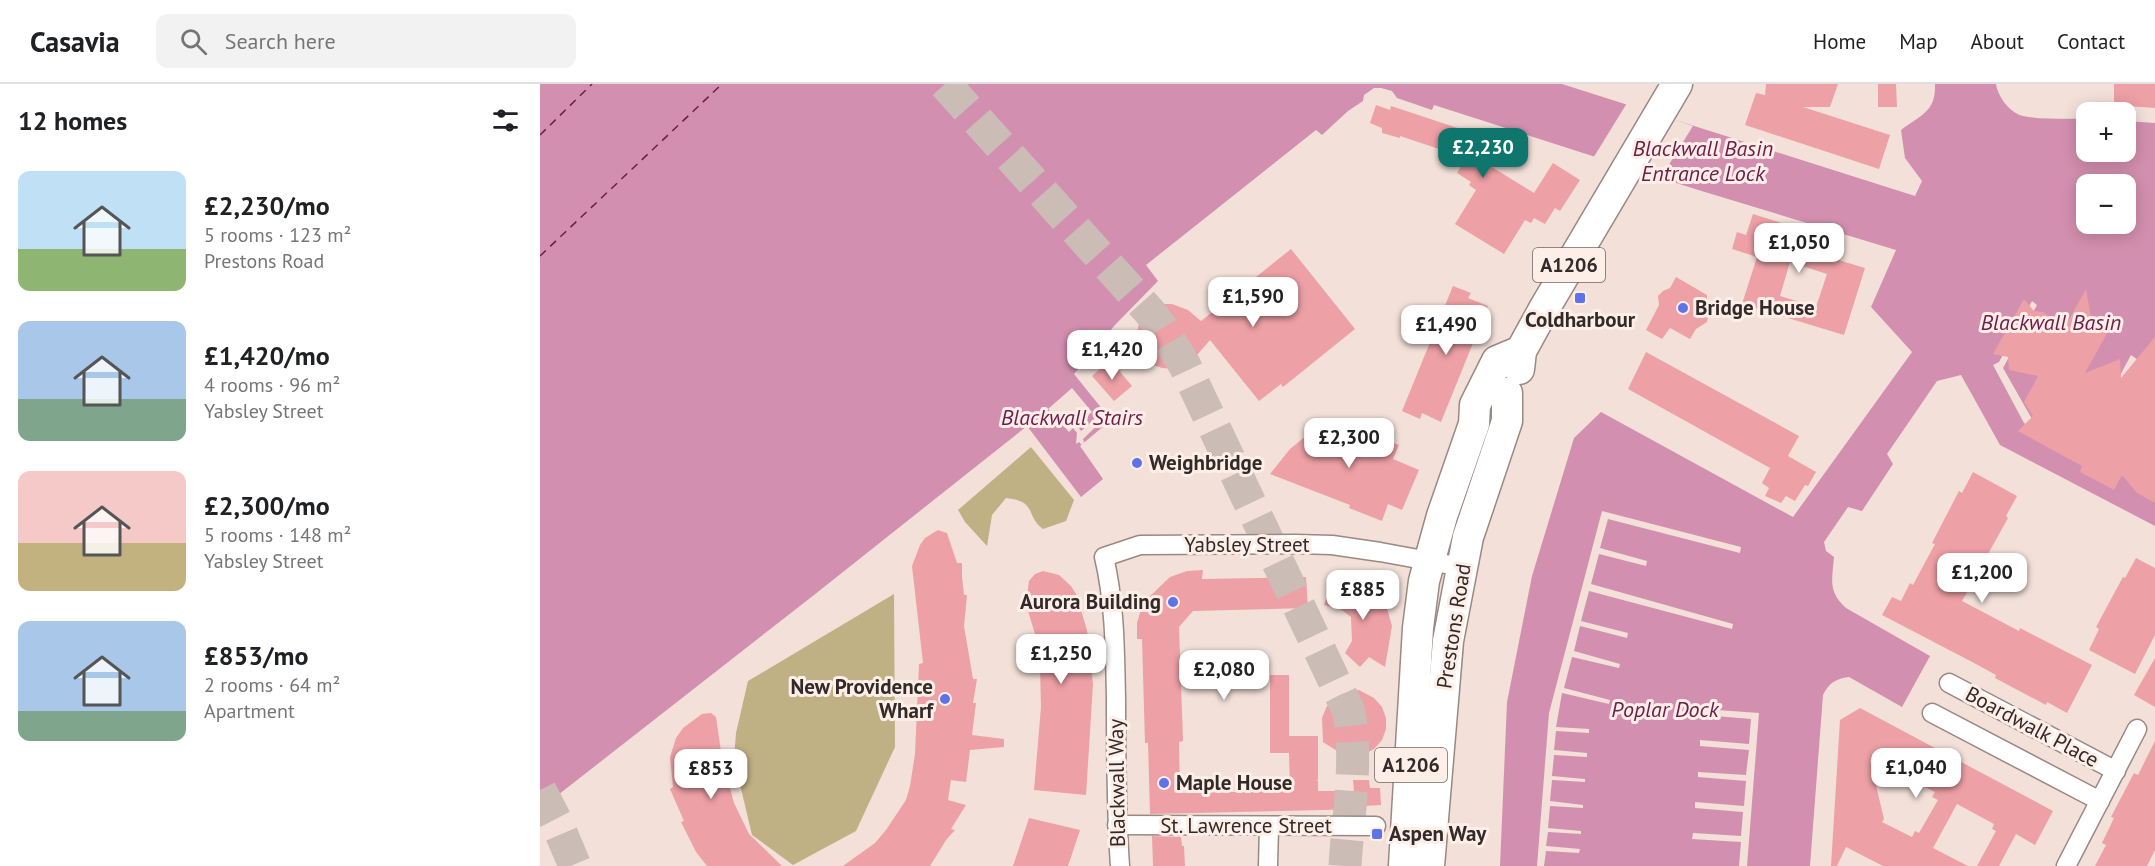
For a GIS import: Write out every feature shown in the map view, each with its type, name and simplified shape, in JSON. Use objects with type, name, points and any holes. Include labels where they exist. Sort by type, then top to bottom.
[{"type":"main road","name":"Prestons Road","points":[[1474,424],[1507,393],[1520,367],[1521,351],[1544,309],[1677,84]]},
{"type":"main road","name":"Prestons Road","points":[[1404,866],[1418,628],[1424,581],[1442,516],[1474,424],[1475,405],[1497,361],[1521,351]]},
{"type":"main road","name":"Prestons Road","points":[[1429,866],[1446,657],[1468,537],[1507,421],[1507,393]]},
{"type":"street","name":"Yabsley Street","points":[[1104,557],[1140,545],[1332,545],[1462,567]]},
{"type":"street","name":"Blackwall Way","points":[[1104,557],[1110,583],[1115,657],[1119,866]]},
{"type":"street","name":"Boardwalk Place","points":[[1949,683],[2116,771]]},
{"type":"street","name":"Boardwalk Place","points":[[1932,713],[2100,801]]},
{"type":"street","name":"Boardwalk Place","points":[[2066,866],[2137,729]]},
{"type":"street","name":"St. Lawrence Street","points":[[1117,825],[1376,826]]},
{"type":"street","points":[[1268,866],[1269,827]]},
{"type":"shaded area","points":[[1031,447],[1074,500],[1066,521],[1043,529],[1023,502],[1006,498],[992,515],[987,546],[965,522],[958,510]]},
{"type":"shaded area","points":[[894,594],[895,747],[856,831],[793,865],[752,835],[734,759],[736,733],[748,681]]},
{"type":"water","points":[[540,84],[1562,84],[1915,196],[1922,181],[1905,158],[1901,130],[1930,107],[1935,93],[1935,84],[1996,84],[2005,104],[2018,114],[2038,118],[2076,119],[2076,162],[2136,162],[2136,122],[2155,123],[2155,526],[2000,445],[1961,375],[1937,381],[1887,454],[1893,464],[1862,511],[1848,507],[1824,542],[1826,551],[1834,557],[1832,585],[1840,602],[1846,608],[1930,656],[1902,707],[1849,677],[1833,682],[1825,691],[1810,866],[1500,866],[1507,702],[1532,576],[1574,438],[1601,412],[1793,517],[1912,352],[1871,307],[1896,250],[1695,189],[1434,105],[1432,110],[1397,98],[1392,91],[1381,88],[1374,88],[1364,95],[1363,101],[1348,111],[1322,135],[1316,130],[1146,265],[1158,281],[1115,325],[1074,374],[1111,420],[1080,446],[1103,479],[1081,497],[1027,426],[540,809]]},
{"type":"pier","points":[[1627,103],[1693,126],[1660,179],[1592,160]]},
{"type":"pier","points":[[2032,301],[2037,305],[2003,368],[2032,419],[2082,446],[2131,355],[2138,360],[2155,493],[2024,423],[1993,365],[1999,362]]},
{"type":"pier","points":[[1072,388],[1092,412],[1077,425],[1081,431],[1103,412],[1107,416],[1083,439],[1082,445],[1079,442],[1076,444],[1077,433],[1073,428],[1069,432],[1048,409]]},
{"type":"pier","points":[[1602,511],[1741,547],[1740,553],[1608,519],[1600,548],[1647,561],[1646,566],[1599,554],[1591,584],[1733,624],[1732,629],[1589,591],[1581,621],[1628,633],[1627,638],[1580,626],[1574,651],[1620,664],[1619,668],[1572,657],[1564,688],[1610,700],[1609,704],[1562,693],[1556,727],[1589,729],[1589,733],[1556,731],[1554,750],[1587,753],[1587,757],[1554,755],[1552,776],[1585,779],[1585,782],[1552,780],[1550,801],[1583,805],[1583,808],[1550,806],[1548,828],[1581,831],[1581,834],[1548,832],[1546,846],[1580,849],[1579,853],[1546,851],[1544,866],[1537,866],[1549,713]]},
{"type":"pier","points":[[1703,709],[1759,713],[1747,866],[1739,866],[1741,842],[1692,839],[1693,833],[1741,836],[1743,812],[1695,808],[1695,802],[1744,806],[1746,781],[1698,777],[1698,772],[1746,775],[1749,750],[1700,746],[1700,740],[1749,744],[1751,719],[1703,715]]},
{"type":"building","points":[[1766,84],[1838,84],[1830,107],[1803,107],[1890,135],[1879,169],[1745,125],[1756,93],[1765,95]]},
{"type":"building","points":[[1878,84],[1896,84],[1897,107],[1878,107]]},
{"type":"building","points":[[2114,84],[2155,84],[2155,108],[2136,107],[2136,102],[2114,102]]},
{"type":"building","points":[[1376,105],[1390,110],[1391,106],[1497,141],[1490,166],[1534,193],[1553,163],[1580,180],[1560,211],[1555,208],[1545,224],[1534,218],[1531,223],[1525,220],[1504,254],[1455,224],[1476,190],[1469,185],[1471,182],[1457,173],[1466,158],[1400,136],[1400,138],[1382,133],[1382,128],[1370,123]]},
{"type":"building","points":[[1753,214],[1800,229],[1801,224],[1842,237],[1835,259],[1865,268],[1844,335],[1742,304],[1757,257],[1732,249],[1737,232],[1746,235]],"holes":[[[1790,262],[1827,274],[1816,307],[1780,296]]]},
{"type":"building","points":[[1291,249],[1355,329],[1283,387],[1281,384],[1259,401],[1210,340],[1192,361],[1177,369],[1162,368],[1142,361],[1137,332],[1139,324],[1149,311],[1164,304],[1172,304],[1188,310],[1201,321]]},
{"type":"building","name":"Bridge House","points":[[1676,277],[1707,295],[1707,322],[1696,329],[1690,339],[1670,328],[1662,339],[1646,330],[1659,305],[1658,296],[1670,288]]},
{"type":"building","points":[[1453,286],[1471,293],[1468,298],[1488,306],[1441,422],[1422,413],[1420,419],[1402,411]]},
{"type":"building","points":[[2086,289],[2091,318],[2110,317],[2110,328],[2085,373],[2120,359],[2121,378],[2155,337],[2155,503],[2137,493],[2122,475],[2114,490],[2080,472],[2082,466],[2018,431],[2033,416],[2024,402],[2038,376],[2009,370],[2008,357],[1993,354],[2024,299],[2034,311],[2043,312],[2065,327]]},
{"type":"building","points":[[1646,352],[1799,436],[1788,456],[1816,472],[1795,501],[1786,496],[1781,503],[1765,496],[1769,488],[1762,483],[1770,468],[1628,389]]},
{"type":"building","points":[[1110,360],[1132,386],[1114,401],[1092,376]]},
{"type":"building","points":[[1328,418],[1399,445],[1393,459],[1419,470],[1402,510],[1388,504],[1382,521],[1349,508],[1350,505],[1270,474],[1290,449]]},
{"type":"building","points":[[1973,472],[2017,496],[2006,516],[2008,518],[1962,601],[2092,665],[2067,713],[2047,702],[2046,705],[1995,678],[1996,675],[1882,615],[1892,597],[1901,601],[1910,583],[1913,585],[1959,491],[1962,493]]},
{"type":"building","name":"New Providence Wharf","points":[[938,530],[947,533],[957,563],[962,563],[964,595],[967,595],[964,626],[973,679],[977,679],[973,703],[976,703],[972,735],[1004,739],[1004,747],[970,750],[966,782],[951,780],[948,800],[966,805],[951,829],[955,830],[930,866],[843,866],[875,843],[886,830],[906,800],[910,786],[915,754],[919,664],[923,663],[912,566],[925,538]]},
{"type":"building","points":[[2136,558],[2155,568],[2155,635],[2135,674],[2089,650],[2099,629],[2096,627]]},
{"type":"building","points":[[1203,570],[1202,579],[1306,577],[1308,608],[1193,611],[1179,627],[1183,741],[1179,742],[1180,793],[1290,791],[1289,753],[1270,753],[1270,675],[1289,675],[1289,736],[1318,736],[1318,780],[1316,781],[1318,781],[1318,791],[1354,791],[1353,780],[1369,780],[1370,788],[1380,788],[1381,805],[1364,806],[1364,809],[1150,814],[1142,639],[1137,639],[1137,623],[1142,606],[1170,577],[1187,571]]},
{"type":"building","points":[[1043,571],[1059,575],[1071,586],[1076,594],[1087,630],[1093,684],[1086,795],[1034,790],[1041,707],[1040,666],[1036,637],[1027,608],[1027,595],[1029,581],[1035,574]]},
{"type":"building","points":[[1334,577],[1352,583],[1366,593],[1373,589],[1386,605],[1392,626],[1385,667],[1369,657],[1360,667],[1345,653],[1352,641],[1351,617],[1342,610],[1324,605]]},
{"type":"building","points":[[2155,658],[2155,707],[2134,695]]},
{"type":"building","points":[[1359,690],[1374,698],[1382,707],[1386,718],[1386,729],[1382,740],[1374,749],[1359,757],[1342,754],[1323,742],[1322,718],[1332,699]]},
{"type":"building","points":[[1860,708],[2053,811],[2035,845],[2016,834],[1999,866],[1977,866],[1996,831],[1992,829],[1994,824],[1957,804],[1933,848],[1968,866],[1883,866],[1846,847],[1837,866],[1831,866],[1840,720]],"holes":[[[1870,760],[1935,792],[1932,797],[1938,800],[1919,833],[1915,831],[1912,837],[1882,822],[1884,819]]]},
{"type":"building","points":[[711,713],[716,717],[722,758],[734,803],[749,834],[782,866],[707,866],[696,852],[681,822],[684,821],[670,789],[673,787],[670,757],[676,738],[683,728],[702,714]]},
{"type":"building","points":[[2155,741],[2155,850],[2147,866],[2095,866],[2106,845],[2102,843],[2114,818],[2111,817],[2134,773],[2138,775]]},
{"type":"building","points":[[1029,818],[1080,830],[1068,866],[1013,866]]},
{"type":"building","points":[[1152,836],[1181,837],[1185,866],[1153,866]]},
{"type":"ferry route","points":[[540,135],[592,84]]},
{"type":"ferry route","points":[[540,256],[722,84]]},
{"type":"tunnel","points":[[945,84],[1149,311],[1185,366],[1349,712],[1353,750],[1352,789],[1345,866]]},
{"type":"tunnel","points":[[540,790],[575,866]]},
{"type":"place","name":"Coldharbour","points":[[1580,298]]},
{"type":"place","name":"Bridge House","points":[[1683,308]]},
{"type":"place","name":"Weighbridge","points":[[1137,463]]},
{"type":"place","name":"Aurora Building","points":[[1173,602]]},
{"type":"place","name":"New Providence Wharf","points":[[945,699]]},
{"type":"place","name":"Maple House","points":[[1164,783]]},
{"type":"place","name":"Aspen Way","points":[[1377,834]]},
{"type":"water label","name":"Blackwall Basin Entrance Lock","points":[[1703,160]]},
{"type":"water label","name":"Blackwall Basin","points":[[2051,322]]},
{"type":"water label","name":"Blackwall Stairs","points":[[1072,417]]},
{"type":"water label","name":"Poplar Dock","points":[[1665,709]]}]
